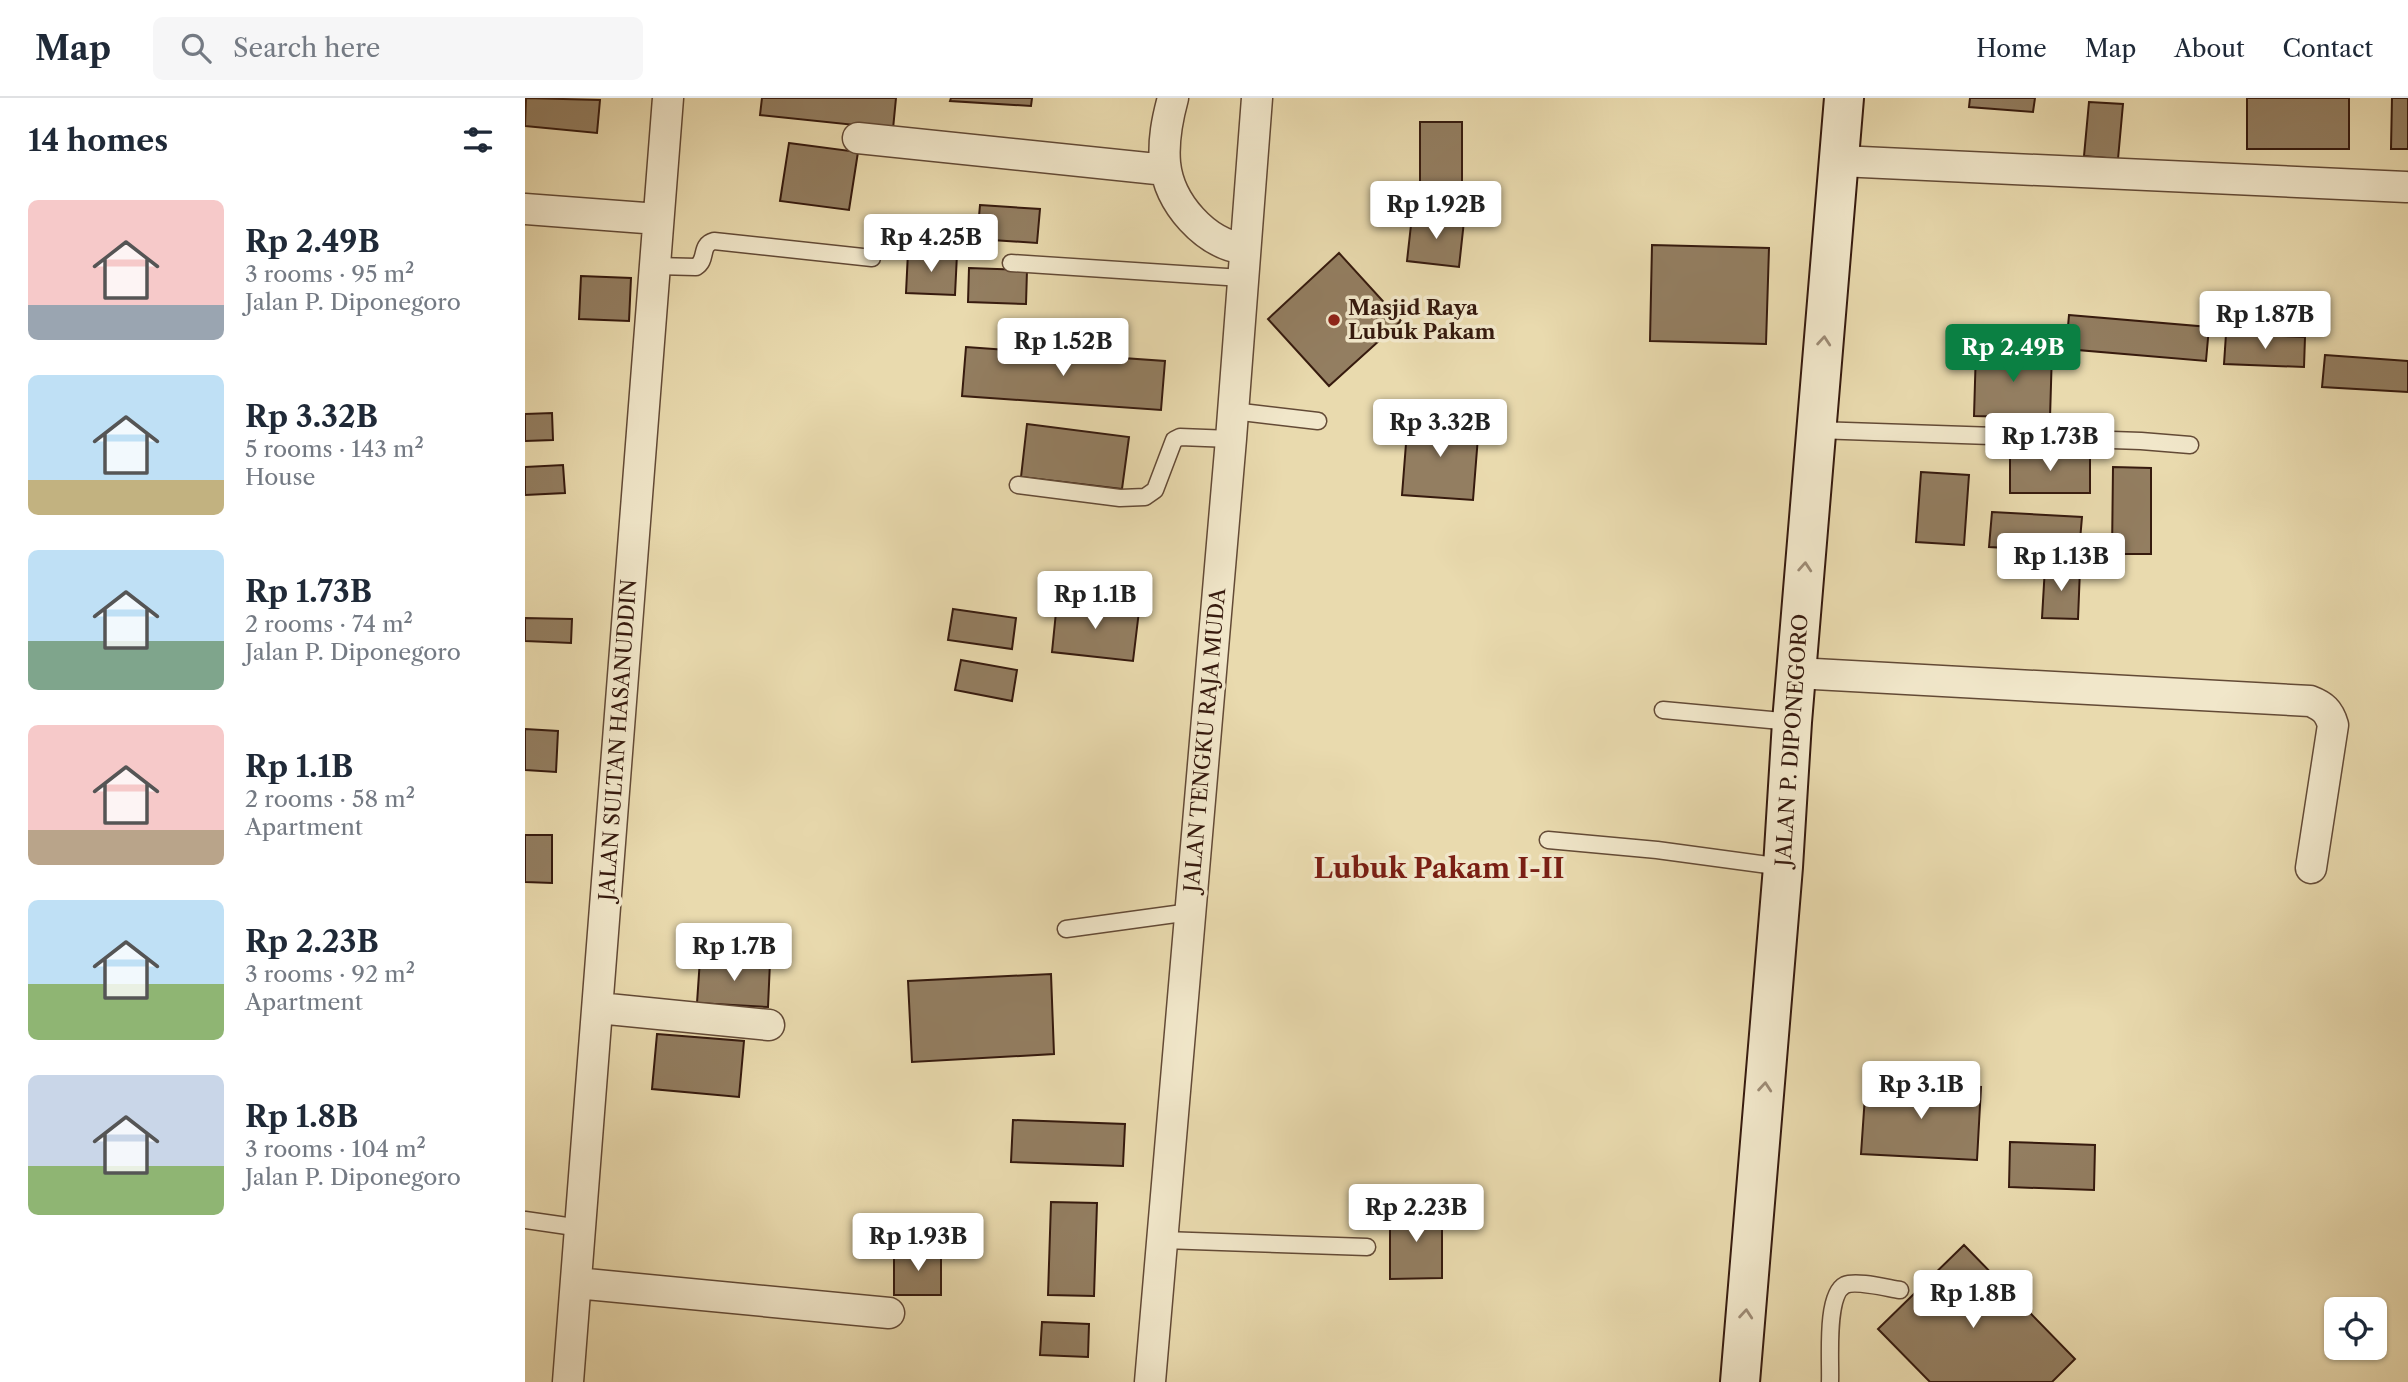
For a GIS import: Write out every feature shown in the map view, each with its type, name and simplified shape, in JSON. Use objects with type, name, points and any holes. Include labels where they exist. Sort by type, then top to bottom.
[{"type":"main road","name":"JALAN P. DIPONEGORO","points":[[1740,1382],[1844,98]]},
{"type":"street","name":"JALAN SULTAN HASANUDDIN","points":[[568,1382],[668,98]]},
{"type":"street","points":[[1173,98],[1164,128],[1166,170],[1176,196],[1199,226],[1244,263]]},
{"type":"street","name":"JALAN TENGKU RAJA MUDA","points":[[1150,1382],[1232,425],[1257,98]]},
{"type":"street","points":[[858,138],[1166,170]]},
{"type":"street","points":[[1840,161],[2406,187]]},
{"type":"street","points":[[525,209],[658,219]]},
{"type":"street","points":[[1796,673],[2310,701],[2330,713],[2333,725],[2311,868]]},
{"type":"street","points":[[598,1008],[769,1025]]},
{"type":"street","points":[[576,1283],[889,1313]]},
{"type":"lane","points":[[655,266],[697,267],[704,258],[704,248],[714,241],[872,258]]},
{"type":"lane","points":[[1011,263],[1244,263]]},
{"type":"lane","points":[[1018,485],[1120,498],[1145,497],[1155,490],[1174,440],[1232,425],[1318,421]]},
{"type":"lane","points":[[1816,430],[2190,445]]},
{"type":"lane","points":[[1663,709],[1792,722]]},
{"type":"lane","points":[[1548,840],[1657,850],[1783,867]]},
{"type":"lane","points":[[1066,929],[1190,912]]},
{"type":"lane","points":[[525,1220],[581,1228]]},
{"type":"lane","points":[[1163,1240],[1367,1247]]},
{"type":"lane","points":[[1830,1382],[1832,1310],[1838,1291],[1846,1284],[1900,1290]]},
{"type":"building","points":[[526,98],[600,100],[597,133],[525,126]]},
{"type":"building","points":[[762,98],[896,98],[893,129],[760,115]]},
{"type":"building","points":[[951,98],[1032,98],[1031,106],[950,101]]},
{"type":"building","points":[[1970,98],[2035,98],[2033,112],[1969,107]]},
{"type":"building","points":[[2247,98],[2349,98],[2349,149],[2247,149]]},
{"type":"building","points":[[2392,98],[2408,98],[2408,149],[2391,149]]},
{"type":"building","points":[[2089,102],[2123,104],[2118,159],[2084,156]]},
{"type":"building","points":[[1420,122],[1462,122],[1462,195],[1420,195]]},
{"type":"building","points":[[789,143],[858,152],[849,210],[780,201]]},
{"type":"building","points":[[980,205],[1040,209],[1037,243],[977,239]]},
{"type":"building","points":[[1412,216],[1464,221],[1459,267],[1407,261]]},
{"type":"building","points":[[1652,245],[1769,248],[1766,344],[1650,341]]},
{"type":"building","points":[[908,252],[957,254],[955,295],[906,293]]},
{"type":"building","name":"Masjid Raya Lubuk Pakam","points":[[1339,253],[1401,321],[1329,386],[1268,319]]},
{"type":"building","points":[[969,268],[1027,270],[1026,304],[968,302]]},
{"type":"building","points":[[581,276],[631,278],[629,321],[579,319]]},
{"type":"building","points":[[2069,315],[2209,327],[2206,361],[2066,349]]},
{"type":"building","points":[[2226,334],[2305,337],[2304,367],[2224,364]]},
{"type":"building","points":[[966,347],[1165,361],[1161,410],[962,396]]},
{"type":"building","points":[[1976,349],[2052,351],[2050,418],[1974,416]]},
{"type":"building","points":[[2325,355],[2408,361],[2408,392],[2322,387]]},
{"type":"building","points":[[552,413],[553,440],[525,441],[525,414]]},
{"type":"building","points":[[1408,418],[1479,424],[1473,500],[1402,495]]},
{"type":"building","points":[[1027,424],[1129,437],[1122,489],[1021,477]]},
{"type":"building","points":[[2010,453],[2090,454],[2090,493],[2010,493]]},
{"type":"building","points":[[563,465],[565,493],[525,495],[525,467]]},
{"type":"building","points":[[2113,467],[2151,468],[2151,554],[2112,554]]},
{"type":"building","points":[[1921,472],[1969,475],[1964,545],[1916,542]]},
{"type":"building","points":[[1992,512],[2082,517],[2079,552],[1989,547]]},
{"type":"building","points":[[2045,567],[2080,569],[2078,619],[2042,618]]},
{"type":"building","points":[[1057,602],[1139,611],[1133,661],[1052,652]]},
{"type":"building","points":[[953,609],[1016,618],[1012,649],[948,640]]},
{"type":"building","points":[[525,618],[572,619],[571,643],[525,641]]},
{"type":"building","points":[[961,660],[1017,670],[1012,701],[955,690]]},
{"type":"building","points":[[525,729],[558,731],[556,772],[525,770]]},
{"type":"building","points":[[525,835],[552,835],[552,883],[525,882]]},
{"type":"building","points":[[700,959],[770,962],[768,1007],[697,1003]]},
{"type":"building","points":[[1051,974],[1054,1054],[912,1062],[908,981]]},
{"type":"building","points":[[657,1034],[744,1041],[739,1097],[652,1089]]},
{"type":"building","points":[[1866,1081],[1981,1087],[1977,1160],[1861,1154]]},
{"type":"building","points":[[1013,1120],[1125,1124],[1123,1166],[1011,1162]]},
{"type":"building","points":[[2010,1142],[2095,1145],[2094,1190],[2009,1187]]},
{"type":"building","points":[[1051,1202],[1097,1203],[1094,1296],[1048,1295]]},
{"type":"building","points":[[1390,1209],[1442,1209],[1442,1278],[1390,1279]]},
{"type":"building","points":[[1964,1245],[2075,1359],[2052,1382],[1930,1382],[1878,1329]]},
{"type":"building","points":[[941,1251],[941,1295],[894,1295],[894,1252]]},
{"type":"building","points":[[1042,1322],[1089,1324],[1088,1357],[1040,1355]]},
{"type":"place","name":"Masjid Raya Lubuk Pakam","points":[[1334,320]]},
{"type":"district","name":"Lubuk Pakam I-II","points":[[1439,868]]}]
